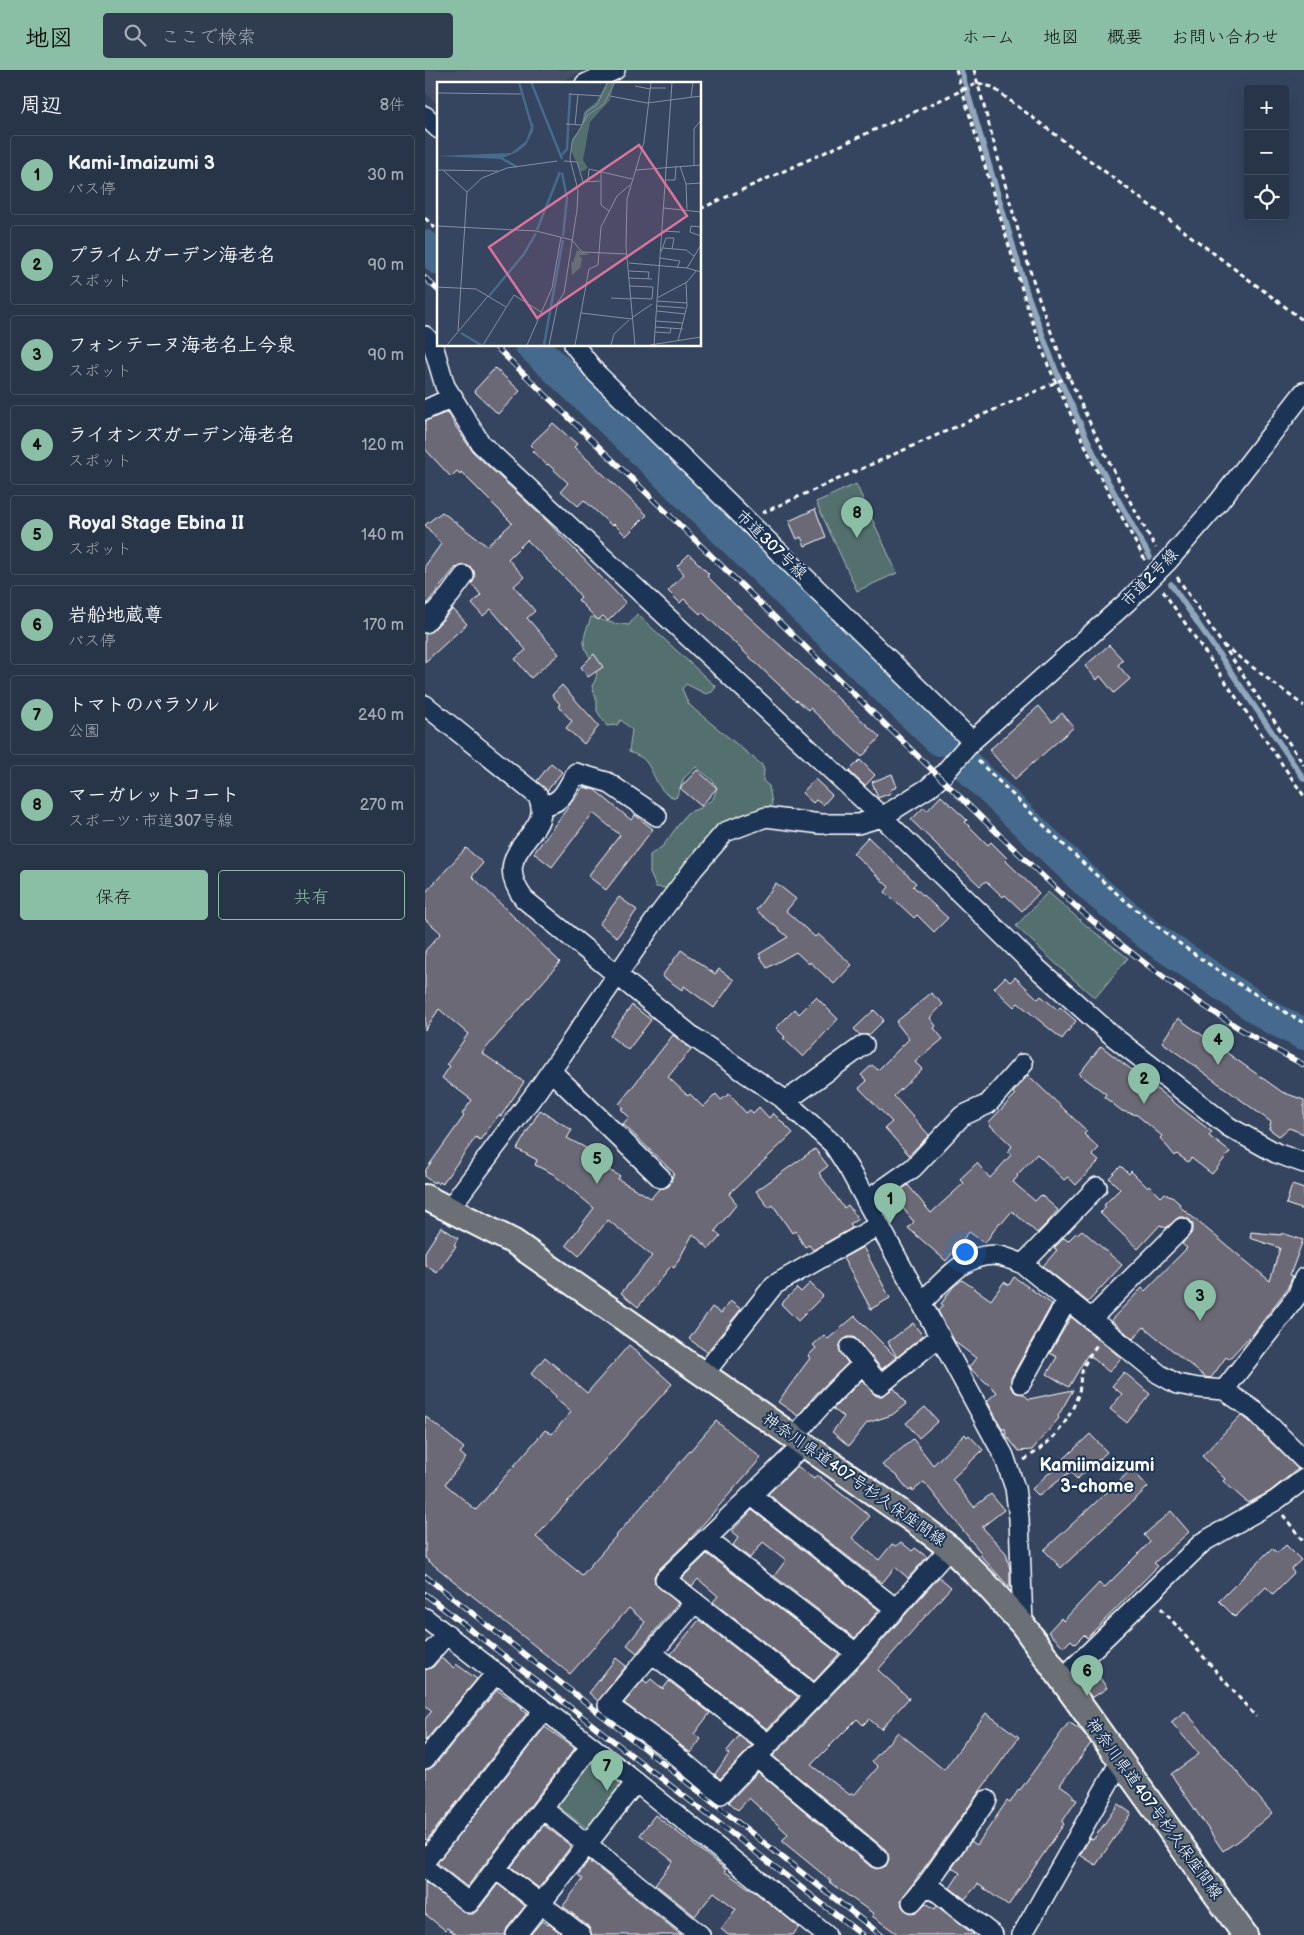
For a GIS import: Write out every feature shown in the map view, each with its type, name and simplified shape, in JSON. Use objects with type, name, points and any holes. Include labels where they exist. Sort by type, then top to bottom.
[{"type":"main road","name":"神奈川県道407号杉久保座間線","points":[[425,1196],[514,1242],[705,1374],[950,1548],[1023,1625],[1245,1935]]},
{"type":"street","points":[[589,82],[615,70]]},
{"type":"street","points":[[425,116],[437,127]]},
{"type":"street","points":[[425,336],[433,344],[445,386],[481,444],[882,817],[1029,962],[1114,1037],[1229,1127],[1276,1153],[1304,1163]]},
{"type":"street","name":"市道307号線","points":[[575,346],[596,373],[747,520],[969,745]]},
{"type":"street","name":"市道2号線","points":[[449,1209],[551,1071],[658,916],[694,868],[725,832],[766,817],[821,824],[858,824],[882,817],[933,784],[969,745],[1127,602],[1150,570],[1167,562],[1218,503],[1304,392]]},
{"type":"street","points":[[425,410],[453,397]]},
{"type":"street","points":[[425,623],[464,576]]},
{"type":"street","points":[[425,705],[538,796],[542,805],[539,821],[511,865],[515,887],[524,899],[692,1036],[786,1101],[833,1144],[849,1169],[922,1302],[1004,1456],[1015,1488],[1019,1518],[1023,1625]]},
{"type":"street","points":[[542,805],[557,803],[576,773],[607,782],[657,816]]},
{"type":"street","points":[[786,1101],[864,1045]]},
{"type":"street","points":[[866,1201],[913,1168],[961,1116],[988,1104],[1023,1064]]},
{"type":"street","points":[[551,1071],[661,1178]]},
{"type":"street","points":[[1023,1264],[1097,1188]]},
{"type":"street","points":[[705,1374],[774,1285],[879,1225]]},
{"type":"street","points":[[1091,1319],[1182,1228]]},
{"type":"street","points":[[922,1302],[961,1266],[978,1257],[999,1256],[1023,1264],[1159,1374],[1177,1384],[1225,1390],[1256,1412],[1304,1460]]},
{"type":"street","points":[[1225,1390],[1301,1299],[1304,1278]]},
{"type":"street","points":[[1021,1383],[1067,1300]]},
{"type":"street","points":[[850,1348],[880,1384],[940,1336]]},
{"type":"street","points":[[815,1696],[665,1579],[751,1495],[799,1441],[810,1416],[834,1390],[863,1364]]},
{"type":"street","points":[[1062,1679],[1203,1542],[1275,1501],[1304,1479]]},
{"type":"street","points":[[751,1495],[896,1609]]},
{"type":"street","points":[[706,1539],[856,1653]]},
{"type":"street","points":[[695,1602],[608,1705],[666,1747],[721,1794],[856,1653],[950,1548]]},
{"type":"street","points":[[425,1618],[591,1746],[826,1935]]},
{"type":"street","points":[[425,1660],[447,1634]]},
{"type":"street","points":[[652,1653],[762,1750],[878,1858]]},
{"type":"street","points":[[425,1759],[496,1672]]},
{"type":"street","points":[[425,1861],[544,1710]]},
{"type":"street","points":[[425,1868],[469,1903],[591,1746]]},
{"type":"street","points":[[1022,1935],[1120,1762]]},
{"type":"street","points":[[516,1935],[636,1782]]},
{"type":"street","points":[[912,1902],[987,1800]]},
{"type":"street","points":[[543,1808],[700,1935]]},
{"type":"street","points":[[496,1869],[581,1935]]},
{"type":"street","points":[[927,1884],[993,1935]]},
{"type":"path","points":[[956,70],[1027,306],[1056,381],[1096,469],[1150,570],[1304,796]]},
{"type":"path","points":[[974,70],[1011,205],[1041,304],[1105,456],[1156,548],[1304,765]]},
{"type":"path","points":[[701,209],[978,83],[992,87],[1304,321]]},
{"type":"path","points":[[425,218],[437,230]]},
{"type":"path","points":[[747,520],[1070,376]]},
{"type":"path","points":[[1220,643],[1304,706]]},
{"type":"path","points":[[969,745],[1104,882],[1149,920],[1259,998],[1304,1023]]},
{"type":"path","points":[[1009,1469],[1043,1448],[1055,1438],[1065,1424],[1079,1390],[1084,1366],[1093,1350],[1107,1332]]},
{"type":"path","points":[[1275,1501],[1282,1514],[1304,1542]]},
{"type":"path","points":[[1150,1594],[1256,1717]]},
{"type":"shaded area","points":[[425,70],[584,70],[559,82],[437,82],[437,104],[425,92]]},
{"type":"green space","points":[[856,484],[897,573],[857,591],[816,502]]},
{"type":"green space","points":[[637,614],[716,687],[712,692],[706,694],[686,684],[682,689],[688,703],[695,710],[762,765],[764,770],[763,781],[769,786],[772,804],[768,810],[729,820],[710,834],[697,854],[667,888],[656,887],[650,873],[650,855],[663,846],[687,813],[700,808],[713,799],[717,788],[712,780],[696,767],[684,778],[676,798],[670,796],[661,788],[645,760],[629,752],[632,730],[621,720],[617,725],[607,726],[597,711],[597,701],[592,686],[597,674],[584,643],[591,617],[612,623],[629,625]]},
{"type":"green space","points":[[1048,892],[1088,927],[1128,958],[1095,998],[1016,926]]},
{"type":"green space","points":[[594,1753],[631,1781],[592,1832],[556,1805]]},
{"type":"building","points":[[495,368],[520,391],[498,414],[474,391]]},
{"type":"building","points":[[448,412],[473,452],[547,521],[626,603],[608,621],[603,616],[598,620],[578,600],[581,597],[570,583],[527,540],[508,559],[524,577],[514,586],[535,611],[527,618],[559,654],[531,678],[515,659],[526,650],[491,609],[483,616],[472,604],[481,595],[472,584],[475,577],[474,571],[470,567],[465,565],[456,567],[425,606],[425,566],[441,544],[425,525],[442,512],[487,546],[512,523],[461,472],[460,474],[457,471],[451,477],[425,449],[425,421]]},
{"type":"building","points":[[553,423],[577,444],[574,447],[647,515],[626,536],[614,524],[612,526],[584,500],[578,506],[561,491],[568,483],[532,451],[534,449],[530,445]]},
{"type":"building","points":[[815,509],[826,537],[805,546],[801,537],[797,539],[789,521]]},
{"type":"building","points":[[689,554],[709,574],[707,576],[736,605],[880,737],[862,757],[810,708],[808,710],[796,701],[702,612],[700,614],[684,599],[680,603],[668,591],[684,574],[677,566]]},
{"type":"building","points":[[453,609],[467,624],[425,662],[425,634],[433,630]]},
{"type":"building","points":[[1109,645],[1123,660],[1118,665],[1130,679],[1114,693],[1100,676],[1097,680],[1085,666]]},
{"type":"building","points":[[594,654],[603,667],[588,677],[581,667]]},
{"type":"building","points":[[562,685],[599,726],[584,744],[566,728],[572,721],[558,706],[560,704],[552,695]]},
{"type":"building","points":[[1039,706],[1052,722],[1062,713],[1074,727],[1015,779],[989,750]]},
{"type":"building","points":[[860,760],[875,775],[865,786],[849,771]]},
{"type":"building","points":[[551,763],[562,772],[547,791],[537,781]]},
{"type":"building","points":[[697,770],[717,788],[701,806],[680,788]]},
{"type":"building","points":[[892,774],[897,787],[890,790],[891,793],[878,798],[872,782]]},
{"type":"building","points":[[815,779],[832,795],[823,805],[816,800],[813,803],[802,793]]},
{"type":"building","points":[[583,787],[595,790],[631,820],[635,815],[653,829],[606,890],[588,876],[620,835],[593,813],[552,867],[534,853]]},
{"type":"building","points":[[941,796],[967,820],[965,822],[988,845],[991,842],[1007,858],[1005,860],[1039,893],[1022,911],[986,881],[980,886],[911,820],[924,807],[927,811]]},
{"type":"building","points":[[868,837],[916,883],[913,886],[948,918],[934,932],[917,915],[914,918],[896,903],[885,892],[889,887],[853,853]]},
{"type":"building","points":[[466,848],[483,863],[472,876],[560,962],[482,1053],[524,1082],[501,1116],[499,1115],[480,1140],[476,1137],[442,1184],[440,1182],[438,1184],[425,1177],[425,1171],[464,1116],[462,1114],[472,1100],[442,1078],[450,1066],[447,1064],[468,1034],[439,1009],[425,1030],[425,951],[441,933],[425,919],[425,893]]},
{"type":"building","points":[[776,883],[796,899],[786,911],[815,937],[818,934],[852,965],[834,984],[796,952],[767,968],[759,954],[788,937],[756,910]]},
{"type":"building","points":[[619,897],[637,910],[617,937],[599,924]]},
{"type":"building","points":[[681,950],[715,974],[719,969],[734,980],[714,1008],[684,986],[682,990],[662,976]]},
{"type":"building","points":[[1005,977],[1010,982],[1015,977],[1038,999],[1041,996],[1058,1010],[1060,1007],[1076,1021],[1062,1039],[1018,1003],[1014,1007],[994,988]]},
{"type":"building","points":[[931,993],[943,1004],[930,1018],[936,1026],[934,1028],[943,1039],[915,1062],[922,1069],[894,1096],[929,1135],[909,1155],[885,1128],[892,1122],[859,1088],[867,1081],[861,1075],[872,1065],[878,1070],[909,1039],[896,1022]]},
{"type":"building","points":[[816,997],[838,1019],[803,1057],[783,1038],[785,1037],[776,1028],[795,1009],[799,1014]]},
{"type":"building","points":[[632,1005],[651,1020],[628,1050],[610,1036]]},
{"type":"building","points":[[874,1010],[884,1020],[869,1035],[860,1035],[854,1029]]},
{"type":"building","points":[[1178,1018],[1282,1092],[1304,1100],[1304,1134],[1289,1128],[1279,1136],[1269,1129],[1271,1122],[1162,1042]]},
{"type":"building","points":[[673,1035],[691,1049],[668,1077],[688,1096],[690,1094],[703,1107],[716,1094],[721,1100],[729,1094],[746,1113],[750,1110],[753,1113],[759,1107],[769,1118],[773,1113],[793,1133],[729,1194],[737,1204],[715,1231],[721,1236],[709,1249],[693,1234],[674,1268],[671,1266],[638,1307],[621,1293],[652,1256],[608,1220],[579,1256],[566,1245],[594,1208],[553,1174],[535,1165],[537,1160],[517,1149],[540,1110],[572,1130],[567,1138],[586,1148],[584,1152],[603,1163],[601,1166],[620,1176],[618,1179],[651,1198],[659,1189],[669,1186],[674,1173],[623,1124],[629,1117],[619,1104]]},
{"type":"building","points":[[1101,1046],[1212,1132],[1209,1136],[1230,1152],[1212,1174],[1191,1158],[1188,1162],[1177,1154],[1175,1156],[1160,1138],[1162,1136],[1137,1115],[1122,1111],[1104,1097],[1106,1094],[1079,1074]]},
{"type":"building","points":[[1028,1075],[1087,1131],[1084,1134],[1099,1148],[1092,1155],[1099,1161],[1076,1185],[1068,1177],[1064,1180],[1037,1154],[1017,1175],[1013,1182],[1035,1201],[1041,1195],[1058,1210],[1048,1222],[1037,1233],[1012,1211],[1002,1223],[1000,1222],[985,1243],[969,1232],[946,1261],[908,1228],[914,1222],[893,1196],[908,1185],[931,1213],[964,1183],[960,1179],[977,1163],[990,1178],[1011,1155],[1008,1152],[1012,1146],[988,1123],[1015,1095],[1013,1093]]},
{"type":"building","points":[[815,1149],[828,1166],[819,1173],[844,1208],[848,1205],[858,1219],[850,1224],[852,1228],[813,1250],[809,1245],[805,1247],[795,1231],[792,1233],[773,1205],[769,1208],[756,1191]]},
{"type":"building","points":[[1121,1166],[1129,1174],[1131,1171],[1147,1187],[1149,1185],[1161,1197],[1165,1193],[1171,1196],[1180,1204],[1179,1206],[1270,1281],[1280,1248],[1250,1238],[1251,1232],[1281,1235],[1282,1233],[1303,1240],[1290,1275],[1293,1276],[1287,1289],[1250,1338],[1229,1359],[1226,1357],[1211,1378],[1205,1377],[1144,1327],[1133,1339],[1111,1320],[1142,1288],[1145,1291],[1187,1248],[1182,1244],[1193,1230],[1190,1220],[1179,1217],[1166,1228],[1160,1225],[1138,1249],[1100,1213],[1106,1207],[1104,1205],[1120,1189],[1109,1178]]},
{"type":"building","points":[[1292,1185],[1304,1189],[1304,1210],[1286,1204]]},
{"type":"building","points":[[441,1227],[458,1238],[454,1245],[456,1246],[437,1273],[425,1265],[425,1252]]},
{"type":"building","points":[[1082,1230],[1122,1265],[1088,1302],[1043,1266],[1057,1250],[1054,1248],[1064,1238],[1068,1241]]},
{"type":"building","points":[[863,1247],[890,1298],[871,1309],[843,1258]]},
{"type":"building","points":[[1014,1277],[1052,1304],[1011,1378],[1011,1388],[1016,1393],[1023,1394],[1029,1399],[1073,1390],[1058,1416],[1059,1418],[1032,1450],[1019,1451],[1006,1436],[1005,1428],[1003,1430],[987,1401],[997,1392],[969,1368],[976,1358],[955,1342],[938,1311],[953,1287],[962,1280],[991,1300],[1004,1282],[1009,1285]]},
{"type":"building","points":[[810,1283],[823,1296],[798,1321],[781,1304],[797,1288],[801,1292]]},
{"type":"building","points":[[730,1301],[741,1309],[707,1352],[689,1339],[712,1307],[721,1313]]},
{"type":"building","points":[[855,1316],[896,1357],[882,1369],[854,1337],[848,1337],[843,1340],[839,1349],[848,1363],[815,1395],[798,1416],[778,1402],[810,1358],[808,1356],[816,1348],[813,1345],[824,1335],[828,1339]]},
{"type":"building","points":[[1071,1317],[1121,1358],[1109,1372],[1088,1354],[1069,1387],[1047,1374],[1057,1357],[1050,1353]]},
{"type":"building","points":[[913,1323],[923,1336],[897,1357],[888,1342]]},
{"type":"building","points":[[629,1345],[672,1384],[536,1537],[582,1575],[716,1421],[761,1458],[690,1539],[657,1571],[654,1577],[655,1583],[678,1603],[637,1653],[627,1645],[645,1622],[629,1608],[570,1674],[425,1558],[425,1416],[464,1448],[460,1453],[466,1458],[445,1484],[476,1510],[545,1430],[552,1434],[571,1412],[531,1374],[545,1357],[587,1393]]},
{"type":"building","points":[[1124,1372],[1150,1394],[1127,1423],[1110,1409],[1122,1394],[1112,1386]]},
{"type":"building","points":[[862,1380],[876,1396],[882,1396],[894,1388],[906,1404],[892,1415],[867,1423],[849,1446],[832,1432],[844,1417],[833,1409]]},
{"type":"building","points":[[925,1407],[938,1421],[919,1438],[906,1423]]},
{"type":"building","points":[[1241,1415],[1298,1469],[1269,1492],[1248,1503],[1223,1481],[1225,1479],[1202,1456]]},
{"type":"building","points":[[965,1434],[967,1437],[969,1435],[983,1450],[952,1479],[974,1507],[991,1494],[1004,1510],[982,1527],[1006,1553],[1010,1569],[1010,1588],[980,1555],[982,1554],[924,1482],[913,1491],[912,1489],[909,1491],[898,1477],[882,1465],[913,1439],[933,1465]]},
{"type":"building","points":[[1090,1434],[1107,1452],[1077,1479],[1070,1472],[1039,1496],[1032,1489]]},
{"type":"building","points":[[797,1466],[814,1479],[817,1475],[870,1516],[852,1538],[879,1560],[892,1544],[896,1546],[901,1542],[912,1551],[915,1548],[927,1557],[908,1578],[895,1567],[882,1583],[768,1494]]},
{"type":"building","points":[[1132,1469],[1148,1487],[1061,1568],[1044,1550]]},
{"type":"building","points":[[752,1510],[879,1610],[855,1638],[774,1576],[786,1560],[763,1542],[750,1558],[733,1545],[738,1538],[731,1532]]},
{"type":"building","points":[[1171,1511],[1189,1532],[1154,1563],[1158,1566],[1087,1638],[1084,1635],[1075,1644],[1071,1640],[1064,1647],[1048,1632],[1061,1618],[1063,1621],[1099,1583],[1104,1588],[1150,1542],[1144,1535]]},
{"type":"building","points":[[1286,1545],[1301,1560],[1291,1569],[1294,1573],[1273,1594],[1266,1587],[1235,1617],[1219,1601],[1272,1548],[1277,1553]]},
{"type":"building","points":[[707,1554],[839,1654],[814,1681],[713,1602],[718,1596],[698,1579],[692,1586],[682,1578]]},
{"type":"building","points":[[939,1577],[951,1587],[878,1670],[909,1698],[881,1729],[869,1719],[863,1725],[857,1719],[811,1765],[850,1795],[852,1793],[854,1795],[878,1767],[872,1761],[898,1732],[944,1770],[986,1713],[1019,1737],[901,1900],[902,1906],[910,1913],[916,1912],[926,1903],[935,1909],[937,1906],[974,1935],[899,1935],[872,1916],[874,1914],[829,1882],[831,1881],[782,1841],[788,1834],[749,1798],[738,1810],[729,1802],[758,1772],[871,1867],[877,1869],[886,1866],[889,1859],[885,1849],[773,1756],[864,1661]]},
{"type":"building","points":[[699,1620],[798,1697],[767,1729],[671,1654]]},
{"type":"building","points":[[441,1658],[454,1668],[456,1664],[477,1679],[425,1741],[425,1719],[432,1711],[425,1705],[425,1670],[433,1667]]},
{"type":"building","points":[[616,1658],[626,1666],[598,1701],[589,1693]]},
{"type":"building","points":[[1095,1671],[1107,1688],[1092,1698],[1080,1682]]},
{"type":"building","points":[[651,1679],[663,1689],[669,1681],[710,1713],[694,1734],[701,1739],[691,1753],[624,1703],[643,1680],[647,1683]]},
{"type":"building","points":[[497,1690],[522,1707],[521,1709],[527,1713],[427,1840],[425,1839],[425,1770],[434,1766]]},
{"type":"building","points":[[1185,1711],[1272,1813],[1223,1851],[1171,1774],[1199,1754],[1171,1722]]},
{"type":"building","points":[[1069,1722],[1082,1731],[1091,1743],[1060,1785],[1073,1794],[1073,1798],[1077,1800],[1062,1822],[1064,1824],[1008,1906],[978,1884],[965,1899],[950,1888],[960,1873],[952,1868],[971,1841],[977,1845],[1007,1801],[1010,1803]]},
{"type":"building","points":[[545,1727],[575,1748],[467,1887],[437,1863]]},
{"type":"building","points":[[739,1736],[752,1746],[720,1779],[715,1774],[729,1754],[726,1752]]},
{"type":"building","points":[[1118,1804],[1131,1813],[1096,1865],[1080,1855],[1090,1838],[1093,1840]]},
{"type":"building","points":[[655,1815],[726,1869],[724,1871],[756,1893],[799,1927],[793,1935],[728,1935],[721,1929],[736,1909],[714,1892],[695,1916],[655,1884],[673,1861],[640,1835]]},
{"type":"building","points":[[544,1825],[571,1846],[539,1888],[511,1867]]},
{"type":"building","points":[[589,1860],[591,1865],[592,1863],[681,1935],[592,1935],[588,1926],[563,1906],[583,1879],[578,1875]]},
{"type":"building","points":[[425,1882],[467,1914],[473,1914],[478,1910],[498,1884],[525,1906],[507,1928],[505,1935],[457,1935],[447,1928],[445,1930],[425,1914]]},
{"type":"building","points":[[542,1921],[549,1924],[563,1935],[530,1935]]},
{"type":"waterway","points":[[961,70],[1027,293],[1056,371],[1100,467],[1150,557]]},
{"type":"waterway","points":[[425,246],[437,257]]},
{"type":"waterway","points":[[532,346],[940,740]]},
{"type":"waterway","points":[[1171,584],[1304,779]]},
{"type":"waterway","points":[[968,767],[1095,890],[1150,936],[1272,1018],[1304,1034]]},
{"type":"railway","points":[[425,278],[437,289]]},
{"type":"railway","points":[[495,346],[1068,900],[1118,942],[1185,993],[1231,1024],[1304,1065]]},
{"type":"railway","points":[[425,1576],[881,1935]]},
{"type":"railway","points":[[425,1594],[862,1935]]},
{"type":"place","name":"マーガレットコート","points":[[857,538]]},
{"type":"place","name":"ライオンズガーデン海老名","points":[[1218,1065]]},
{"type":"place","name":"プライムガーデン海老名","points":[[1144,1104]]},
{"type":"place","name":"Royal Stage Ebina II","points":[[597,1184]]},
{"type":"place","name":"Kami-Imaizumi 3","points":[[890,1224]]},
{"type":"place","name":"フォンテーヌ海老名上今泉","points":[[1200,1321]]},
{"type":"place","name":"岩船地蔵尊","points":[[1087,1696]]},
{"type":"place","name":"トマトのパラソル","points":[[607,1791]]},
{"type":"district","name":"Kamiimaizumi 3-chome","points":[[1097,1475]]}]
